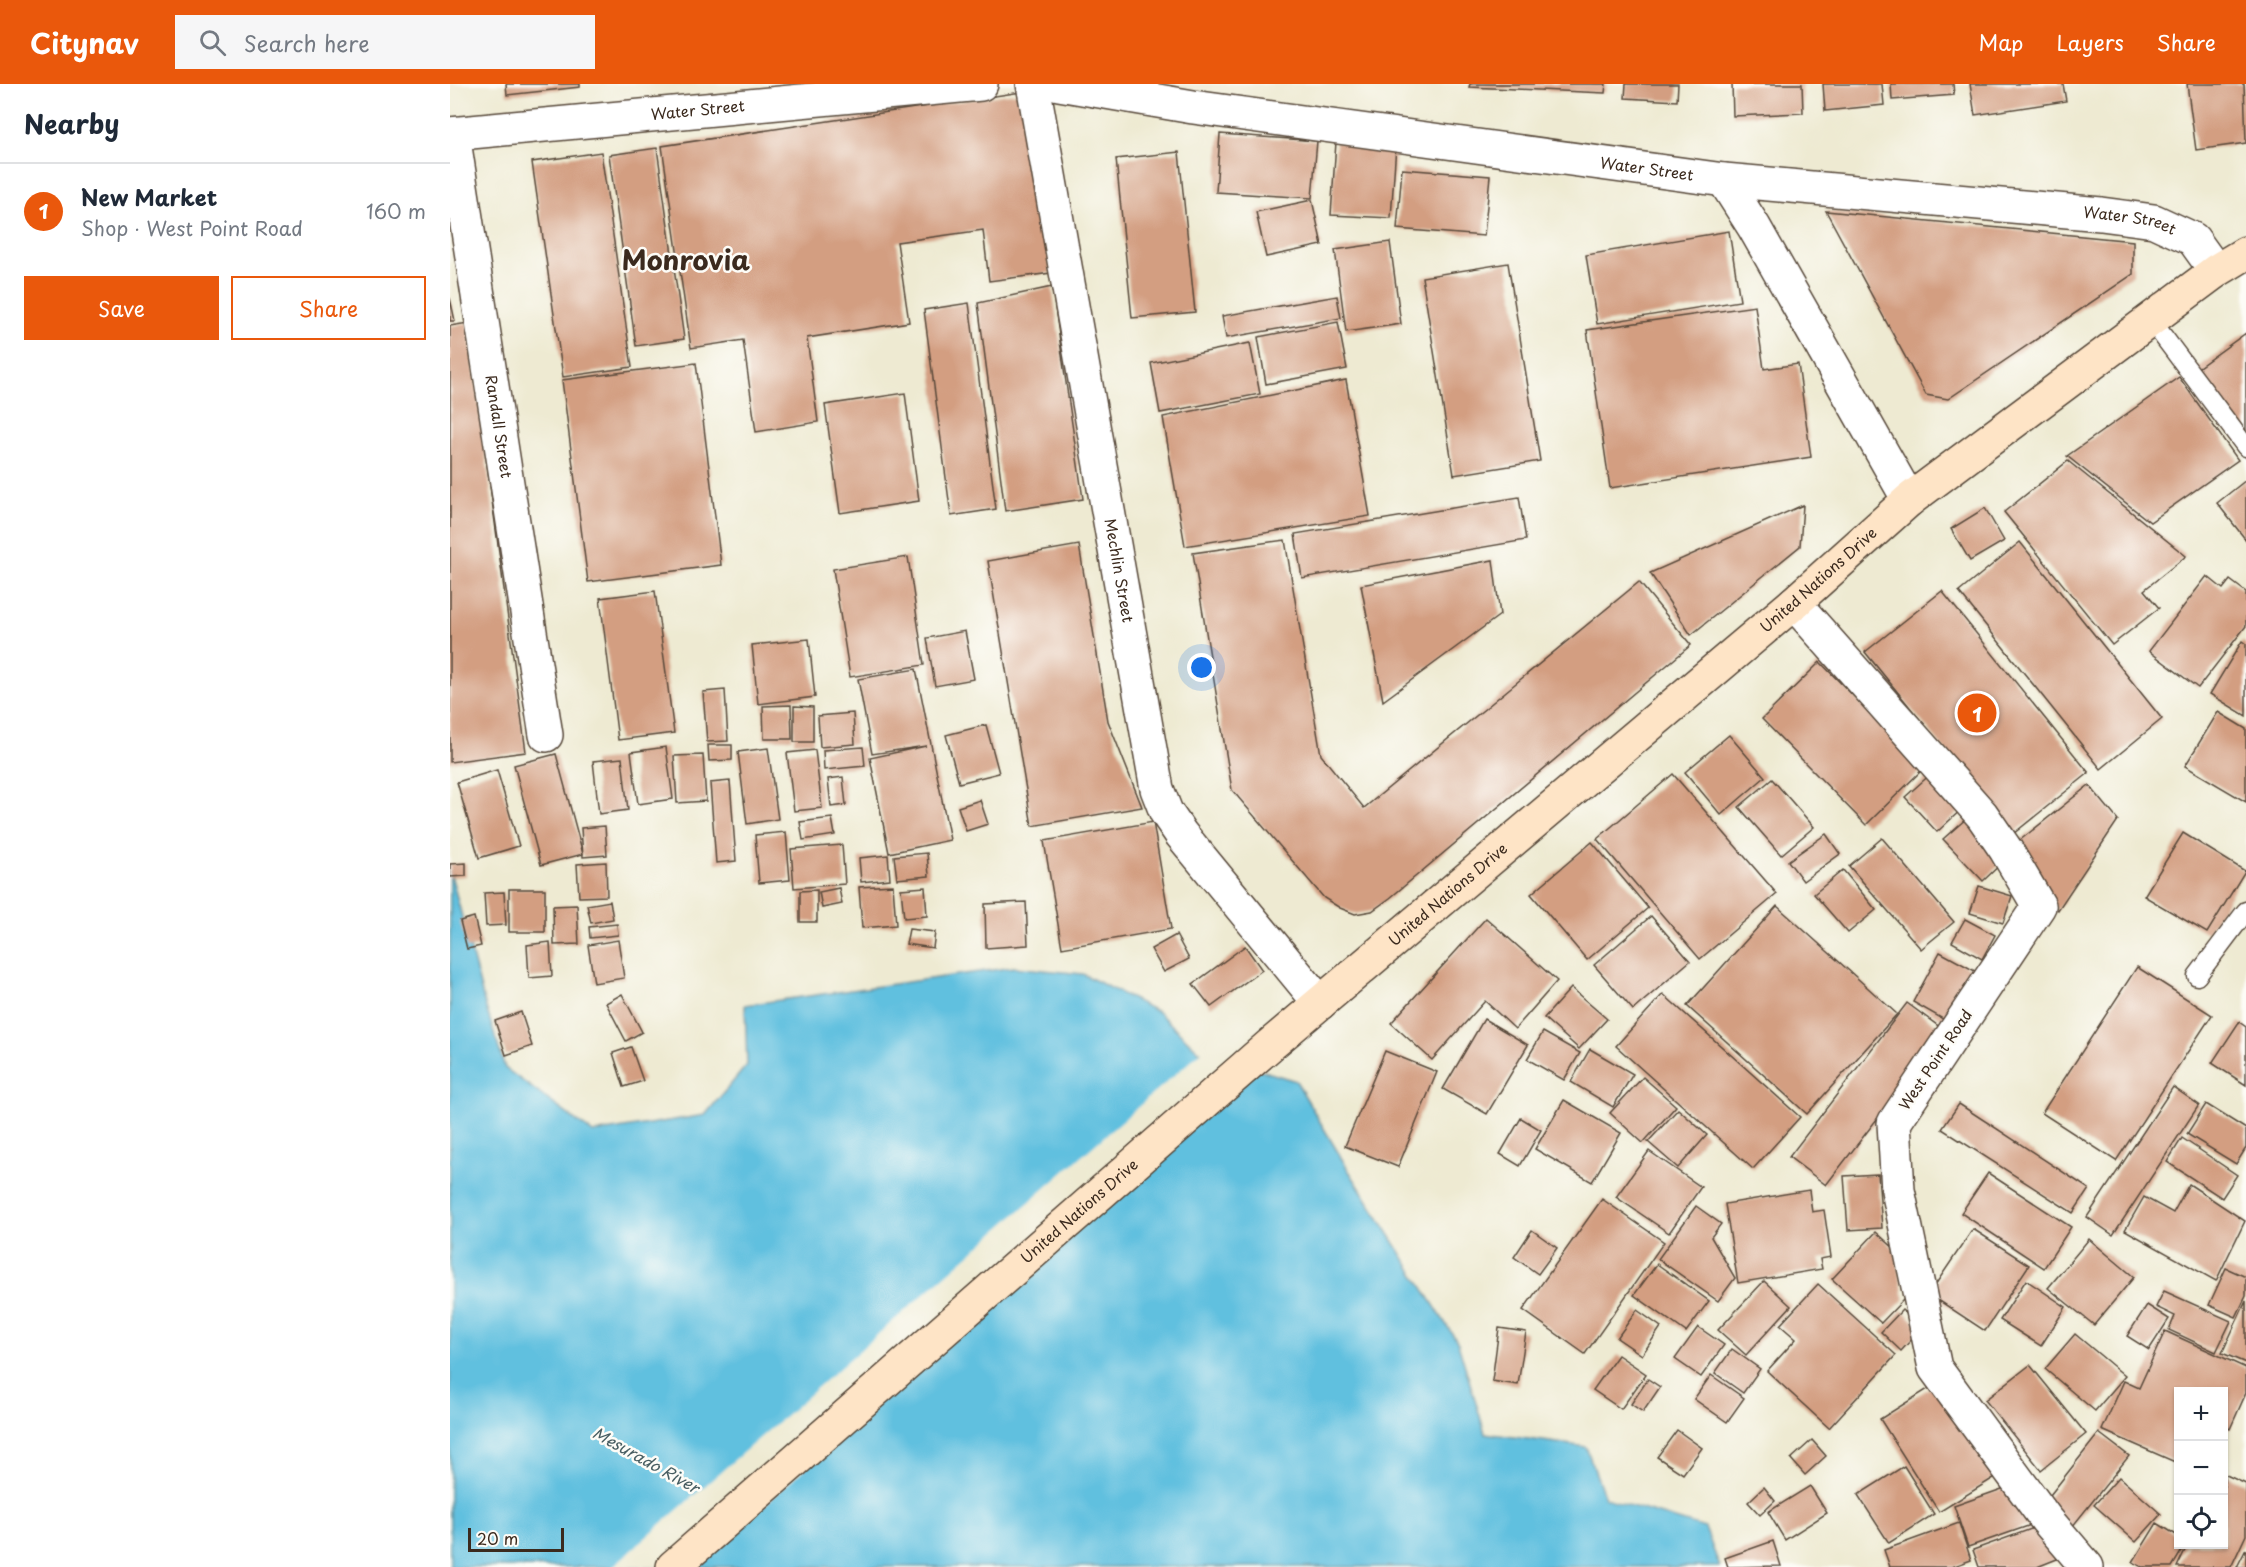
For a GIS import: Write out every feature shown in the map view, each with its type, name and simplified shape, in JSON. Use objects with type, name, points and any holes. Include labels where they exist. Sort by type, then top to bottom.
[{"type":"main road","name":"United Nations Drive","points":[[673,1567],[1269,1046],[1794,603],[1909,500],[2216,271],[2246,253]]},
{"type":"street","name":"Water Street","points":[[451,128],[981,84]]},
{"type":"street","name":"Mechlin Street","points":[[1033,84],[1157,789],[1166,812],[1181,834],[1320,1003]]},
{"type":"street","name":"Water Street","points":[[1059,84],[1193,107],[1724,180],[2101,214],[2154,221],[2193,239],[2216,271]]},
{"type":"street","name":"Randall Street","points":[[451,128],[546,735]]},
{"type":"street","points":[[1724,180],[1766,248],[1909,500]]},
{"type":"street","name":"West Point Road","points":[[1794,603],[1982,815],[2039,906],[1894,1123],[1898,1191],[1935,1368],[2046,1519],[2087,1567]]},
{"type":"lane","points":[[2151,320],[2246,447]]},
{"type":"lane","points":[[2197,975],[2246,911]]},
{"type":"water","name":"Mesurado River","points":[[450,871],[484,1001],[505,1068],[593,1133],[705,1115],[747,1065],[745,1005],[1014,967],[1083,974],[1158,1012],[1199,1051],[1296,1081],[1349,1171],[1458,1343],[1485,1433],[1586,1447],[1605,1498],[1705,1528],[1720,1567],[450,1567]]},
{"type":"pier","points":[[1203,1050],[1247,1063],[697,1567],[612,1567]]},
{"type":"building","points":[[506,84],[580,84],[580,87],[507,95]]},
{"type":"building","points":[[1470,84],[1606,84],[1605,93],[1469,87]]},
{"type":"building","points":[[1626,84],[1678,84],[1677,101],[1625,98]]},
{"type":"building","points":[[1732,84],[1802,84],[1803,113],[1733,116]]},
{"type":"building","points":[[1823,84],[1882,84],[1884,105],[1825,111]]},
{"type":"building","points":[[1891,84],[1953,84],[1954,95],[1892,100]]},
{"type":"building","points":[[1970,84],[2063,84],[2066,101],[1975,115]]},
{"type":"building","points":[[2187,84],[2244,84],[2246,143],[2196,150]]},
{"type":"building","points":[[1028,91],[1051,273],[989,281],[983,230],[897,242],[909,322],[807,338],[818,422],[756,432],[743,340],[691,348],[662,146]]},
{"type":"building","points":[[1220,134],[1317,141],[1312,198],[1216,192]]},
{"type":"building","points":[[1336,142],[1396,145],[1391,218],[1331,215]]},
{"type":"building","points":[[657,148],[684,339],[636,346],[609,155]]},
{"type":"building","points":[[601,152],[632,367],[563,377],[532,162]]},
{"type":"building","points":[[1179,152],[1195,312],[1132,318],[1116,159]]},
{"type":"building","points":[[1402,169],[1490,176],[1484,236],[1397,229]]},
{"type":"building","points":[[1312,200],[1322,245],[1266,257],[1256,212]]},
{"type":"building","points":[[1826,211],[2133,241],[2133,274],[1948,399],[1926,395]]},
{"type":"building","points":[[1729,231],[1740,301],[1597,324],[1586,255]]},
{"type":"building","points":[[1390,242],[1401,324],[1346,332],[1335,250]]},
{"type":"building","points":[[1508,263],[1540,461],[1454,475],[1422,277]]},
{"type":"building","points":[[1052,287],[1083,499],[1005,511],[978,303]]},
{"type":"building","points":[[1337,296],[1341,318],[1226,338],[1222,316]]},
{"type":"building","points":[[450,298],[455,321],[450,321]]},
{"type":"building","points":[[969,303],[996,509],[951,516],[924,310]]},
{"type":"building","points":[[1755,306],[1764,369],[1798,364],[1811,457],[1610,488],[1587,330]]},
{"type":"building","points":[[1338,322],[1347,369],[1266,384],[1258,337]]},
{"type":"building","points":[[468,323],[526,752],[450,762],[450,326]]},
{"type":"building","points":[[2246,333],[2246,441],[2195,370]]},
{"type":"building","points":[[1250,343],[1260,394],[1160,413],[1151,363]]},
{"type":"building","points":[[696,363],[721,565],[588,582],[562,380]]},
{"type":"building","points":[[2179,377],[2238,460],[2150,522],[2067,456]]},
{"type":"building","points":[[1346,380],[1370,516],[1185,546],[1163,417]]},
{"type":"building","points":[[905,393],[919,501],[840,513],[825,405]]},
{"type":"building","points":[[2068,461],[2186,556],[2144,590],[2159,608],[2112,645],[2004,512]]},
{"type":"building","points":[[2246,480],[2246,540],[2217,503]]},
{"type":"building","points":[[1519,497],[1526,540],[1302,578],[1295,534]]},
{"type":"building","points":[[1803,505],[1800,546],[1691,635],[1650,573]]},
{"type":"building","points":[[1985,508],[2004,541],[1970,561],[1951,529]]},
{"type":"building","points":[[1285,540],[1321,755],[1364,808],[1639,582],[1691,645],[1390,898],[1372,911],[1355,914],[1324,898],[1232,790],[1193,553]]},
{"type":"building","points":[[2020,542],[2162,719],[2101,769],[1959,592]]},
{"type":"building","points":[[1079,545],[1108,721],[1142,807],[1032,826],[988,561]]},
{"type":"building","points":[[908,557],[924,665],[850,677],[833,569]]},
{"type":"building","points":[[1493,560],[1500,615],[1383,701],[1361,585]]},
{"type":"building","points":[[2207,576],[2223,589],[2230,580],[2246,592],[2246,626],[2198,688],[2149,651]]},
{"type":"building","points":[[655,591],[674,733],[618,740],[600,598]]},
{"type":"building","points":[[1942,591],[2089,773],[2013,834],[1865,652]]},
{"type":"building","points":[[965,631],[974,679],[935,686],[927,638]]},
{"type":"building","points":[[809,639],[815,697],[758,704],[752,645]]},
{"type":"building","points":[[2242,641],[2246,644],[2246,716],[2210,694]]},
{"type":"building","points":[[1820,662],[1924,768],[1866,825],[1762,719]]},
{"type":"building","points":[[916,669],[950,840],[889,853],[870,758],[926,746],[872,754],[858,679]]},
{"type":"building","points":[[725,690],[728,741],[707,742],[703,692]]},
{"type":"building","points":[[791,705],[792,739],[764,739],[763,706]]},
{"type":"building","points":[[794,706],[813,707],[813,742],[794,742]]},
{"type":"building","points":[[2218,712],[2246,729],[2246,802],[2185,766]]},
{"type":"building","points":[[853,713],[855,744],[820,747],[818,716]]},
{"type":"building","points":[[986,725],[999,773],[959,783],[946,735]]},
{"type":"building","points":[[1729,735],[1765,777],[1721,815],[1685,772]]},
{"type":"building","points":[[708,745],[732,745],[732,760],[709,761]]},
{"type":"building","points":[[666,747],[673,799],[638,804],[631,752]]},
{"type":"building","points":[[863,747],[865,766],[824,770],[823,750]]},
{"type":"building","points":[[768,748],[778,819],[747,824],[738,752]]},
{"type":"building","points":[[815,750],[822,808],[794,811],[787,753]]},
{"type":"building","points":[[556,754],[583,854],[541,865],[514,765]]},
{"type":"building","points":[[703,755],[706,801],[677,803],[674,756]]},
{"type":"building","points":[[622,758],[628,810],[599,814],[593,761]]},
{"type":"building","points":[[497,770],[519,846],[479,858],[457,782]]},
{"type":"building","points":[[1933,772],[1964,807],[1937,832],[1905,797]]},
{"type":"building","points":[[1673,774],[1777,894],[1700,959],[1597,839]]},
{"type":"building","points":[[843,777],[846,805],[831,807],[828,779]]},
{"type":"building","points":[[1772,779],[1814,827],[1781,855],[1739,807]]},
{"type":"building","points":[[730,781],[736,861],[716,863],[710,783]]},
{"type":"building","points":[[2089,785],[2118,820],[2058,910],[2009,849]]},
{"type":"building","points":[[980,800],[988,824],[966,831],[958,807]]},
{"type":"building","points":[[832,818],[835,835],[803,840],[800,822]]},
{"type":"building","points":[[1967,818],[2006,859],[1983,881],[1943,839]]},
{"type":"building","points":[[1153,822],[1171,929],[1062,948],[1044,841]]},
{"type":"building","points":[[605,826],[607,855],[583,857],[581,828]]},
{"type":"building","points":[[786,832],[790,880],[759,883],[755,835]]},
{"type":"building","points":[[2183,833],[2245,871],[2207,933],[2144,896]]},
{"type":"building","points":[[1826,834],[1840,854],[1803,881],[1788,861]]},
{"type":"building","points":[[1882,838],[1954,922],[1921,949],[1849,866]]},
{"type":"building","points":[[1592,842],[1648,908],[1587,960],[1531,894]]},
{"type":"building","points":[[842,845],[845,884],[794,888],[791,849]]},
{"type":"building","points":[[927,853],[929,876],[897,879],[894,856]]},
{"type":"building","points":[[888,855],[890,879],[861,882],[859,858]]},
{"type":"building","points":[[606,862],[607,896],[579,897],[577,864]]},
{"type":"building","points":[[466,863],[466,876],[450,877],[450,864]]},
{"type":"building","points":[[1843,870],[1876,910],[1848,933],[1814,894]]},
{"type":"building","points":[[893,885],[896,925],[862,928],[859,887]]},
{"type":"building","points":[[1979,886],[2012,896],[2003,923],[1970,913]]},
{"type":"building","points":[[925,887],[927,916],[904,918],[901,889]]},
{"type":"building","points":[[839,888],[842,904],[822,908],[819,892]]},
{"type":"building","points":[[509,889],[545,889],[545,932],[509,932]]},
{"type":"building","points":[[817,890],[817,922],[800,922],[800,891]]},
{"type":"building","points":[[504,892],[506,925],[486,926],[484,893]]},
{"type":"building","points":[[610,901],[613,919],[591,923],[587,905]]},
{"type":"building","points":[[1026,902],[1028,945],[986,948],[985,904]]},
{"type":"building","points":[[577,905],[579,944],[554,945],[553,906]]},
{"type":"building","points":[[1777,906],[1897,1014],[1807,1114],[1687,1006]]},
{"type":"building","points":[[1651,916],[1690,961],[1633,1010],[1594,965]]},
{"type":"building","points":[[474,917],[481,946],[467,949],[460,921]]},
{"type":"building","points":[[1486,918],[1557,981],[1515,1029],[1485,1001],[1432,1060],[1391,1023]]},
{"type":"building","points":[[1965,919],[1995,935],[1982,959],[1952,942]]},
{"type":"building","points":[[617,924],[618,935],[590,938],[589,927]]},
{"type":"building","points":[[909,929],[935,932],[933,948],[906,944]]},
{"type":"building","points":[[1176,935],[1189,959],[1164,972],[1151,949]]},
{"type":"building","points":[[618,940],[624,978],[594,983],[588,945]]},
{"type":"building","points":[[550,942],[552,976],[529,978],[527,945]]},
{"type":"building","points":[[1245,946],[1262,970],[1211,1007],[1193,984]]},
{"type":"building","points":[[1940,952],[1975,971],[1948,1022],[1913,1002]]},
{"type":"building","points":[[2137,967],[2212,1015],[2116,1161],[2042,1113]]},
{"type":"building","points":[[1571,988],[1607,1019],[1579,1049],[1544,1018]]},
{"type":"building","points":[[622,994],[642,1032],[626,1041],[606,1003]]},
{"type":"building","points":[[1663,994],[1800,1117],[1753,1169],[1616,1046]]},
{"type":"building","points":[[1907,1003],[1945,1031],[1826,1185],[1789,1157]]},
{"type":"building","points":[[521,1012],[532,1046],[506,1055],[495,1021]]},
{"type":"building","points":[[1484,1019],[1528,1045],[1487,1114],[1443,1089]]},
{"type":"building","points":[[2239,1022],[2246,1027],[2246,1085],[2212,1063]]},
{"type":"building","points":[[1543,1032],[1580,1053],[1564,1080],[1527,1059]]},
{"type":"building","points":[[631,1047],[643,1081],[624,1087],[613,1053]]},
{"type":"building","points":[[1590,1049],[1633,1074],[1613,1107],[1571,1082]]},
{"type":"building","points":[[1385,1051],[1437,1072],[1398,1167],[1345,1146]]},
{"type":"building","points":[[1643,1077],[1676,1106],[1643,1143],[1610,1113]]},
{"type":"building","points":[[2173,1087],[2199,1105],[2113,1235],[2087,1217]]},
{"type":"building","points":[[1564,1100],[1621,1133],[1592,1182],[1535,1149]]},
{"type":"building","points":[[1959,1104],[2089,1189],[2073,1213],[1942,1129]]},
{"type":"building","points":[[2206,1104],[2246,1129],[2246,1148],[2236,1164],[2187,1134]]},
{"type":"building","points":[[1678,1109],[1707,1135],[1678,1168],[1648,1142]]},
{"type":"building","points":[[1521,1118],[1541,1130],[1520,1166],[1500,1154]]},
{"type":"building","points":[[2182,1138],[2237,1175],[2222,1198],[2167,1162]]},
{"type":"building","points":[[1649,1151],[1701,1187],[1669,1233],[1616,1197]]},
{"type":"building","points":[[1988,1173],[2071,1227],[2044,1268],[1961,1213]]},
{"type":"building","points":[[1878,1174],[1882,1228],[1848,1230],[1844,1176]]},
{"type":"building","points":[[2189,1184],[2245,1221],[2216,1281],[2125,1230],[2144,1197],[2173,1213]]},
{"type":"building","points":[[1809,1190],[1812,1212],[1824,1210],[1831,1257],[1820,1259],[1822,1269],[1738,1283],[1725,1204]]},
{"type":"building","points":[[1602,1199],[1664,1242],[1585,1354],[1523,1310]]},
{"type":"building","points":[[1696,1206],[1721,1224],[1711,1237],[1735,1278],[1718,1301],[1658,1259]]},
{"type":"building","points":[[1973,1229],[2029,1265],[1985,1331],[1929,1294]]},
{"type":"building","points":[[1532,1230],[1557,1248],[1538,1274],[1514,1257]]},
{"type":"building","points":[[1876,1232],[1896,1250],[1904,1299],[1881,1323],[1832,1279]]},
{"type":"building","points":[[2089,1239],[2134,1277],[2094,1325],[2048,1288]]},
{"type":"building","points":[[1657,1264],[1709,1301],[1686,1332],[1634,1295]]},
{"type":"building","points":[[2226,1268],[2246,1277],[2246,1296],[2236,1317],[2209,1305]]},
{"type":"building","points":[[2026,1280],[2066,1307],[2041,1346],[2000,1320]]},
{"type":"building","points":[[1764,1281],[1791,1306],[1746,1355],[1718,1330]]},
{"type":"building","points":[[1818,1284],[1896,1355],[1829,1428],[1767,1371],[1796,1339],[1780,1325]]},
{"type":"building","points":[[2164,1291],[2231,1321],[2216,1352],[2169,1330],[2175,1316],[2156,1307]]},
{"type":"building","points":[[2246,1301],[2246,1363],[2222,1353]]},
{"type":"building","points":[[2147,1305],[2169,1319],[2149,1350],[2127,1336]]},
{"type":"building","points":[[1637,1310],[1661,1327],[1642,1355],[1617,1338]]},
{"type":"building","points":[[1902,1310],[1922,1328],[1901,1351],[1881,1332]]},
{"type":"building","points":[[1698,1327],[1724,1345],[1701,1377],[1675,1359]]},
{"type":"building","points":[[1499,1328],[1526,1332],[1518,1385],[1492,1381]]},
{"type":"building","points":[[2165,1331],[2246,1368],[2246,1393],[2230,1429],[2228,1428],[2228,1387],[2174,1387],[2174,1462],[2102,1430],[2124,1381],[2139,1388]]},
{"type":"building","points":[[2075,1334],[2125,1376],[2095,1411],[2045,1369]]},
{"type":"building","points":[[1732,1349],[1760,1369],[1743,1393],[1715,1373]]},
{"type":"building","points":[[1618,1355],[1646,1374],[1621,1409],[1593,1390]]},
{"type":"building","points":[[2030,1365],[2086,1434],[2041,1470],[1985,1400]]},
{"type":"building","points":[[1711,1375],[1744,1398],[1727,1422],[1694,1399]]},
{"type":"building","points":[[1648,1379],[1660,1387],[1643,1412],[1631,1404]]},
{"type":"building","points":[[1939,1382],[1997,1476],[1939,1512],[1880,1419]]},
{"type":"building","points":[[1677,1430],[1702,1448],[1683,1474],[1657,1457]]},
{"type":"building","points":[[2099,1433],[2129,1456],[2072,1527],[2043,1504]]},
{"type":"building","points":[[1812,1440],[1826,1456],[1805,1475],[1791,1459]]},
{"type":"building","points":[[1904,1466],[1934,1514],[1889,1543],[1858,1495]]},
{"type":"building","points":[[2228,1476],[2246,1484],[2246,1535],[2231,1567],[2177,1567],[2186,1549],[2228,1549]]},
{"type":"building","points":[[2119,1477],[2161,1514],[2136,1542],[2094,1505]]},
{"type":"building","points":[[2016,1484],[2031,1525],[1968,1547],[1954,1506]]},
{"type":"building","points":[[1810,1486],[1827,1513],[1785,1540],[1768,1512]]},
{"type":"building","points":[[1764,1487],[1775,1501],[1760,1515],[1748,1502]]},
{"type":"building","points":[[1959,1523],[1971,1560],[1952,1567],[1890,1567],[1884,1550]]},
{"type":"building","points":[[2157,1523],[2174,1534],[2174,1549],[2183,1549],[2172,1567],[2142,1567],[2133,1562]]},
{"type":"building","points":[[2045,1524],[2057,1559],[2037,1567],[1979,1567],[1973,1550]]},
{"type":"building","points":[[1773,1541],[1781,1566],[1728,1567],[1725,1558]]},
{"type":"building","points":[[2246,1549],[2246,1567],[2237,1567]]},
{"type":"place","name":"New Market","points":[[1977,713]]},
{"type":"district","name":"Monrovia","points":[[686,261]]}]
